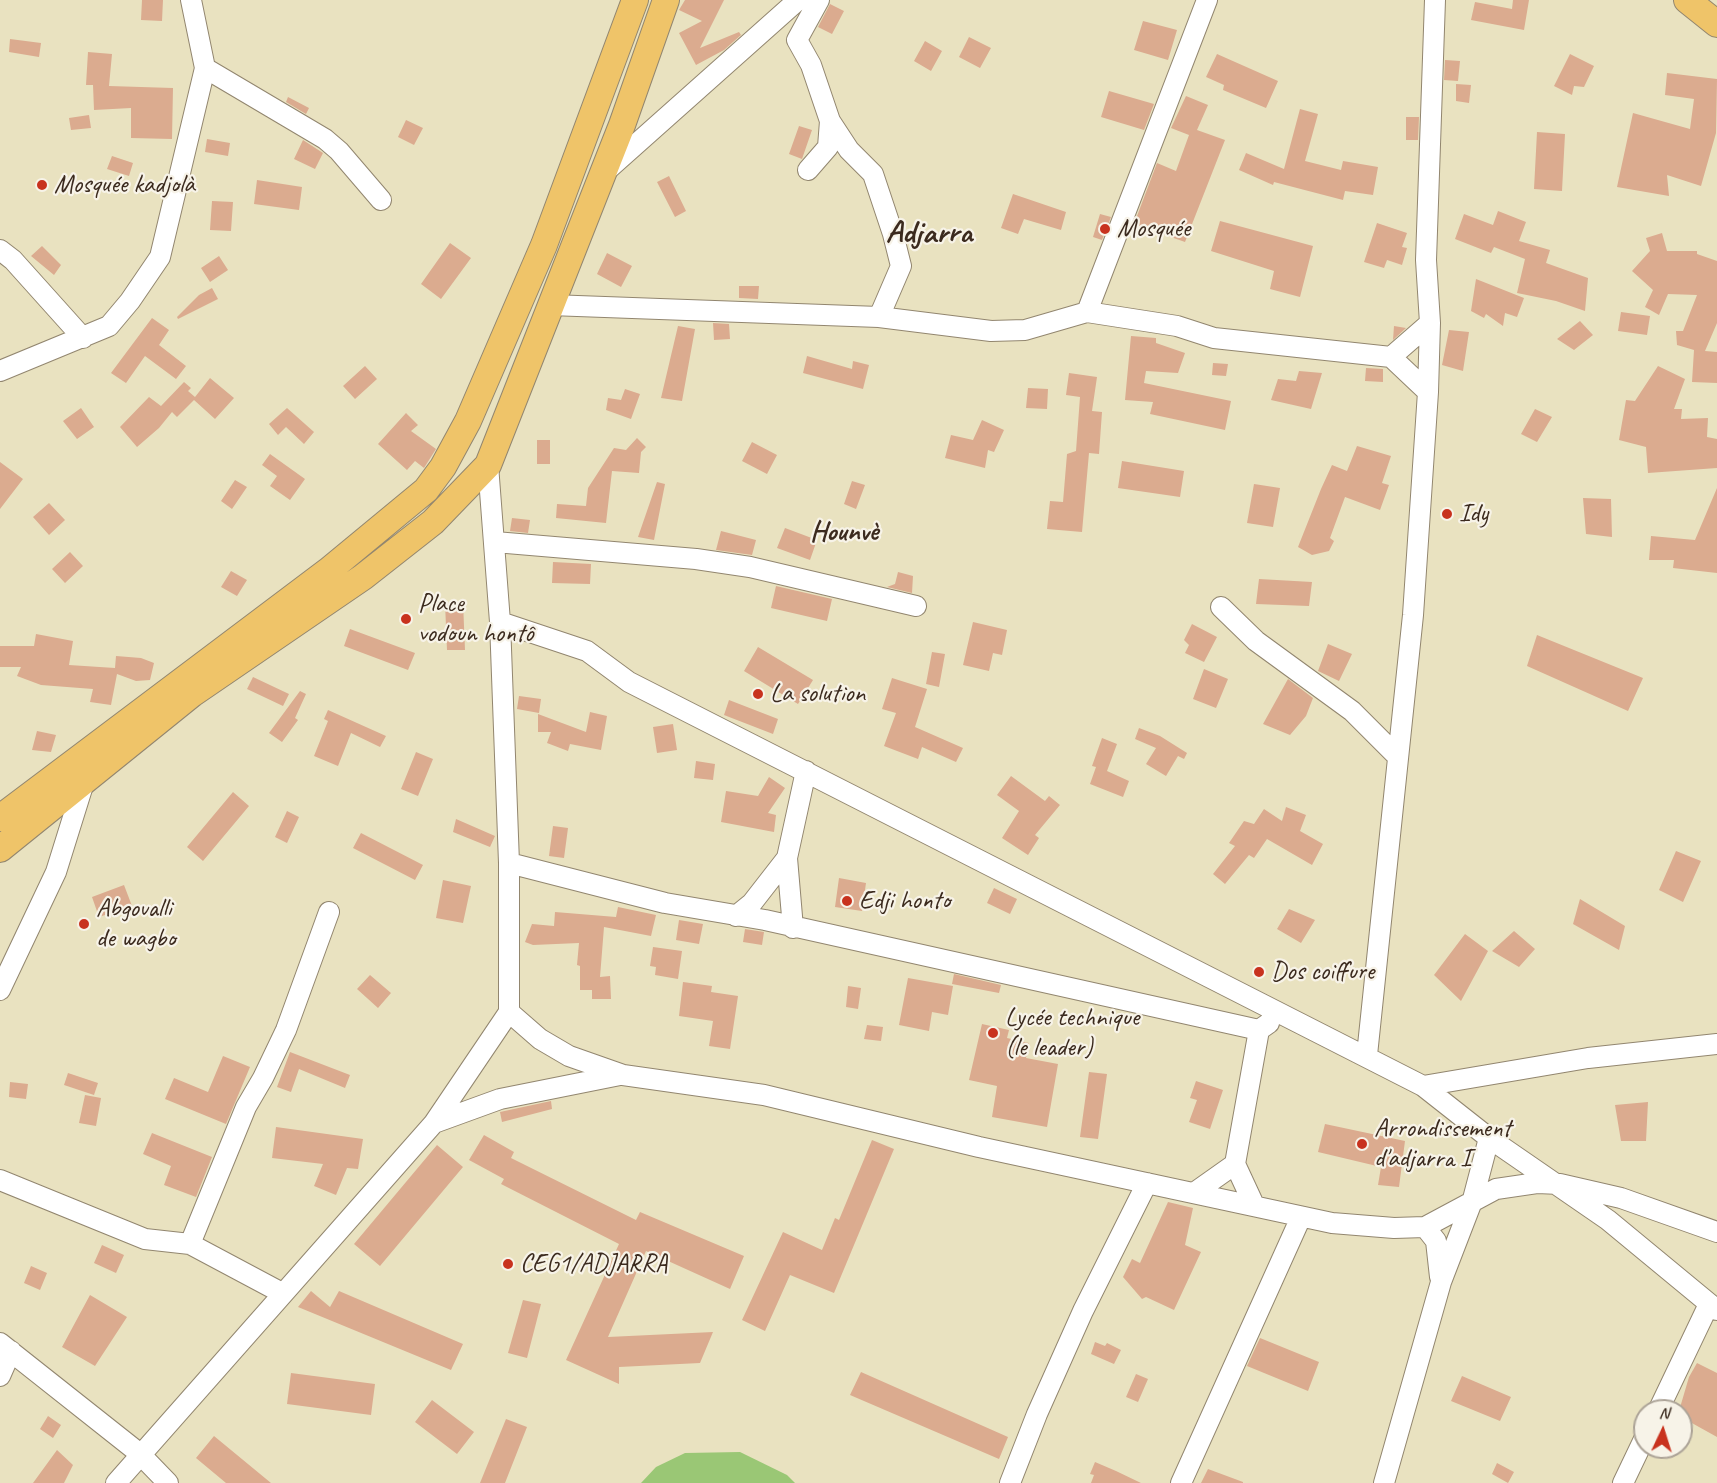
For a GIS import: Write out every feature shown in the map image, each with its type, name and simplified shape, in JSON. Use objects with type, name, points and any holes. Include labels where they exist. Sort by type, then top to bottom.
[{"type":"main road","points":[[0,818],[328,571],[426,490],[443,467],[468,421],[544,245],[635,0]]},
{"type":"main road","points":[[0,849],[192,694],[381,563],[433,522],[488,465],[604,172],[666,0]]},
{"type":"main road","points":[[1687,0],[1717,24]]},
{"type":"street","points":[[0,371],[109,326],[130,301],[160,257],[205,68],[190,0]]},
{"type":"street","points":[[604,172],[798,0]]},
{"type":"street","points":[[819,0],[797,40],[811,65],[830,121],[849,150],[873,174],[901,266],[879,317]]},
{"type":"street","points":[[1087,312],[1207,0]]},
{"type":"street","points":[[1367,1055],[1396,755],[1413,615],[1428,392],[1430,323],[1426,249],[1435,0]]},
{"type":"street","points":[[205,68],[325,139],[339,151],[381,200]]},
{"type":"street","points":[[808,170],[828,147],[830,121]]},
{"type":"street","points":[[0,250],[13,260],[83,338]]},
{"type":"street","points":[[550,305],[879,317],[991,331],[1025,330],[1087,312],[1177,326],[1214,338],[1391,357],[1428,392]]},
{"type":"street","points":[[1391,357],[1430,323]]},
{"type":"street","points":[[116,1483],[139,1453],[434,1123],[509,1012],[509,863],[500,622],[488,465]]},
{"type":"street","points":[[495,542],[706,560],[750,567],[916,606]]},
{"type":"street","points":[[1221,608],[1256,641],[1289,667],[1352,711],[1396,755]]},
{"type":"street","points":[[500,622],[587,651],[629,682],[1367,1055],[1423,1086],[1489,1138],[1560,1184],[1608,1220],[1713,1307],[1664,1399]]},
{"type":"street","points":[[793,928],[788,858],[806,771]]},
{"type":"street","points":[[0,990],[56,872],[85,779]]},
{"type":"street","points":[[736,916],[752,903],[788,858]]},
{"type":"street","points":[[509,863],[665,903],[793,928],[1258,1030],[1285,1015]]},
{"type":"street","points":[[190,1244],[246,1107],[264,1078],[285,1030],[329,912]]},
{"type":"street","points":[[509,1012],[540,1039],[569,1056],[622,1075],[764,1095],[1301,1217],[1362,1227],[1425,1227],[1473,1199],[1496,1189],[1517,1185],[1560,1184],[1621,1198],[1717,1232]]},
{"type":"street","points":[[1254,1205],[1234,1164],[1258,1030]]},
{"type":"street","points":[[1423,1086],[1588,1058],[1717,1044]]},
{"type":"street","points":[[434,1123],[500,1099],[622,1075]]},
{"type":"street","points":[[1384,1483],[1441,1282],[1473,1199],[1489,1138]]},
{"type":"street","points":[[1194,1193],[1234,1164]]},
{"type":"street","points":[[0,1180],[145,1239],[190,1244],[282,1293]]},
{"type":"street","points":[[1010,1483],[1037,1414],[1083,1311],[1147,1183]]},
{"type":"street","points":[[1181,1483],[1301,1217]]},
{"type":"street","points":[[1425,1227],[1436,1241],[1441,1282]]},
{"type":"street","points":[[0,1376],[5,1347],[139,1453],[168,1483]]},
{"type":"street","points":[[1623,1483],[1634,1459]]},
{"type":"green space","points":[[740,1452],[787,1475],[795,1483],[641,1483],[656,1467],[685,1453]]},
{"type":"building","points":[[142,0],[163,0],[162,21],[141,20]]},
{"type":"building","points":[[685,0],[724,0],[700,48],[739,32],[741,35],[724,50],[696,65],[679,33],[702,21],[679,10]]},
{"type":"building","points":[[1513,0],[1529,0],[1524,30],[1471,20],[1475,2],[1512,9]]},
{"type":"building","points":[[830,4],[844,11],[832,34],[818,27]]},
{"type":"building","points":[[1143,21],[1177,30],[1168,60],[1134,50]]},
{"type":"building","points":[[969,37],[991,48],[980,68],[959,57]]},
{"type":"building","points":[[10,39],[41,43],[39,57],[9,52]]},
{"type":"building","points":[[925,41],[942,51],[931,71],[914,61]]},
{"type":"building","points":[[88,52],[112,54],[109,86],[173,88],[172,139],[131,138],[131,108],[94,110],[93,85],[86,85]]},
{"type":"building","points":[[1217,54],[1278,81],[1266,108],[1223,90],[1224,85],[1206,77]]},
{"type":"building","points":[[1570,54],[1594,66],[1584,87],[1574,86],[1572,95],[1554,86]]},
{"type":"building","points":[[1445,60],[1460,61],[1458,81],[1444,80]]},
{"type":"building","points":[[1667,73],[1717,79],[1716,133],[1701,186],[1667,175],[1669,196],[1617,187],[1633,113],[1690,129],[1694,99],[1665,95]]},
{"type":"building","points":[[1456,84],[1471,85],[1469,103],[1456,101]]},
{"type":"building","points":[[1109,91],[1154,104],[1144,130],[1101,117]]},
{"type":"building","points":[[1186,96],[1208,105],[1197,130],[1225,140],[1185,242],[1134,224],[1157,163],[1176,171],[1189,135],[1171,128]]},
{"type":"building","points":[[288,97],[309,108],[306,114],[286,102]]},
{"type":"building","points":[[1300,109],[1318,114],[1305,161],[1341,170],[1343,161],[1378,167],[1373,195],[1345,191],[1343,200],[1274,182],[1273,185],[1239,170],[1246,153],[1284,169]]},
{"type":"building","points":[[89,115],[91,128],[71,130],[69,118]]},
{"type":"building","points":[[1406,117],[1419,117],[1418,140],[1406,140]]},
{"type":"building","points":[[406,120],[423,128],[414,145],[398,137]]},
{"type":"building","points":[[799,126],[812,130],[802,159],[789,154]]},
{"type":"building","points":[[1537,132],[1565,134],[1562,191],[1534,189]]},
{"type":"building","points":[[207,139],[230,143],[228,156],[205,152]]},
{"type":"building","points":[[303,140],[323,153],[315,169],[294,159]]},
{"type":"building","points":[[112,156],[133,163],[129,176],[107,169]]},
{"type":"building","points":[[669,176],[686,211],[675,217],[657,182]]},
{"type":"building","points":[[257,180],[302,187],[299,210],[254,204]]},
{"type":"building","points":[[1013,194],[1066,212],[1061,230],[1024,219],[1018,234],[1001,228]]},
{"type":"building","points":[[212,201],[233,202],[231,231],[210,230]]},
{"type":"building","points":[[1498,211],[1526,222],[1519,241],[1550,250],[1546,263],[1588,278],[1585,311],[1556,301],[1517,293],[1525,259],[1494,247],[1491,253],[1455,239],[1464,214],[1493,225]]},
{"type":"building","points":[[1100,214],[1111,217],[1102,240],[1093,237]]},
{"type":"building","points":[[1220,221],[1313,246],[1300,297],[1270,289],[1274,271],[1211,251]]},
{"type":"building","points":[[1377,223],[1407,233],[1402,247],[1407,248],[1402,265],[1387,260],[1384,268],[1364,262]]},
{"type":"building","points":[[1662,233],[1667,251],[1697,251],[1697,254],[1717,261],[1717,323],[1705,351],[1717,352],[1717,383],[1692,382],[1694,350],[1677,345],[1676,331],[1683,331],[1697,295],[1668,294],[1659,315],[1645,307],[1653,290],[1632,271],[1650,251],[1646,238]]},
{"type":"building","points":[[450,243],[471,258],[441,299],[421,284]]},
{"type":"building","points":[[42,246],[61,265],[54,275],[31,256]]},
{"type":"building","points":[[607,253],[632,266],[621,287],[597,274]]},
{"type":"building","points":[[219,256],[228,270],[210,282],[201,268]]},
{"type":"building","points":[[1476,279],[1524,298],[1517,317],[1505,313],[1503,326],[1486,314],[1484,318],[1471,311]]},
{"type":"building","points":[[739,286],[759,286],[758,299],[739,298]]},
{"type":"building","points":[[212,288],[218,299],[178,319],[177,317],[199,295]]},
{"type":"building","points":[[1621,312],[1650,316],[1647,335],[1618,331]]},
{"type":"building","points":[[152,318],[169,330],[159,345],[186,366],[176,379],[145,356],[126,383],[111,373]]},
{"type":"building","points":[[1580,321],[1593,335],[1574,350],[1557,339]]},
{"type":"building","points":[[713,323],[729,324],[730,339],[714,340]]},
{"type":"building","points":[[678,326],[695,329],[682,401],[661,398]]},
{"type":"building","points":[[1394,326],[1406,328],[1393,340]]},
{"type":"building","points":[[1449,330],[1469,332],[1463,371],[1442,365]]},
{"type":"building","points":[[1131,336],[1156,338],[1156,343],[1185,353],[1178,373],[1146,371],[1144,383],[1231,401],[1225,430],[1150,414],[1153,402],[1125,400]]},
{"type":"building","points":[[807,356],[852,369],[853,361],[869,365],[863,389],[803,373]]},
{"type":"building","points":[[1213,363],[1228,364],[1226,376],[1212,375]]},
{"type":"building","points":[[365,366],[377,379],[355,399],[343,386]]},
{"type":"building","points":[[1658,366],[1685,379],[1674,409],[1682,409],[1681,419],[1708,418],[1707,437],[1717,439],[1717,468],[1648,473],[1646,447],[1619,440],[1626,400],[1635,401]]},
{"type":"building","points":[[1366,368],[1383,369],[1383,382],[1365,381]]},
{"type":"building","points":[[1299,371],[1322,373],[1311,409],[1271,400],[1278,379],[1296,381]]},
{"type":"building","points":[[1069,373],[1097,377],[1092,411],[1102,412],[1099,454],[1089,453],[1082,532],[1047,529],[1050,501],[1063,502],[1067,454],[1076,451],[1080,397],[1066,395]]},
{"type":"building","points":[[210,378],[234,398],[215,419],[194,400],[177,417],[172,412],[159,428],[137,447],[120,427],[149,397],[161,406],[184,382],[191,388],[188,391],[195,397]]},
{"type":"building","points":[[1028,388],[1048,389],[1047,409],[1026,408]]},
{"type":"building","points":[[625,389],[640,394],[631,419],[606,410],[608,398],[621,400]]},
{"type":"building","points":[[81,408],[94,427],[77,439],[63,421]]},
{"type":"building","points":[[287,408],[314,432],[304,444],[286,427],[278,435],[269,424]]},
{"type":"building","points":[[1535,409],[1552,417],[1537,442],[1521,434]]},
{"type":"building","points":[[406,413],[418,425],[411,431],[436,449],[424,468],[415,461],[407,470],[378,444]]},
{"type":"building","points":[[982,420],[1004,430],[994,452],[988,450],[985,468],[945,458],[951,435],[973,440]]},
{"type":"building","points":[[637,438],[646,447],[641,452],[639,473],[612,471],[606,523],[556,518],[557,504],[586,506],[588,488],[614,448],[626,450]]},
{"type":"building","points":[[537,440],[550,440],[550,464],[537,464]]},
{"type":"building","points":[[752,442],[777,455],[767,474],[742,461]]},
{"type":"building","points":[[1357,446],[1391,456],[1382,483],[1389,485],[1380,510],[1345,497],[1330,538],[1334,541],[1329,551],[1312,555],[1298,547],[1321,489],[1332,465],[1347,471]]},
{"type":"building","points":[[270,454],[305,479],[290,500],[270,486],[277,476],[262,465]]},
{"type":"building","points":[[1122,461],[1184,471],[1180,497],[1118,488]]},
{"type":"building","points":[[0,462],[23,479],[0,509]]},
{"type":"building","points":[[235,480],[247,487],[232,509],[221,501]]},
{"type":"building","points":[[852,481],[865,485],[856,509],[844,504]]},
{"type":"building","points":[[657,482],[665,484],[654,540],[638,537]]},
{"type":"building","points":[[1254,484],[1280,488],[1273,527],[1247,523]]},
{"type":"building","points":[[1717,488],[1717,573],[1673,568],[1674,560],[1649,560],[1651,536],[1695,540]]},
{"type":"building","points":[[1583,498],[1611,499],[1612,537],[1586,534]]},
{"type":"building","points":[[49,503],[65,520],[49,535],[33,517]]},
{"type":"building","points":[[512,518],[530,520],[528,533],[510,531]]},
{"type":"building","points":[[785,528],[817,540],[810,560],[777,548]]},
{"type":"building","points":[[721,531],[756,540],[752,555],[716,550]]},
{"type":"building","points":[[70,552],[83,566],[65,583],[52,569]]},
{"type":"building","points":[[553,562],[591,564],[590,584],[552,583]]},
{"type":"building","points":[[231,571],[247,580],[237,596],[221,587]]},
{"type":"building","points":[[898,572],[913,576],[912,593],[887,587],[895,584]]},
{"type":"building","points":[[1259,579],[1312,582],[1309,606],[1256,604]]},
{"type":"building","points":[[776,586],[832,599],[827,621],[771,608]]},
{"type":"building","points":[[463,602],[465,650],[447,650],[445,603]]},
{"type":"building","points":[[973,622],[1007,630],[1002,655],[993,653],[989,671],[963,665]]},
{"type":"building","points":[[1192,624],[1217,637],[1204,662],[1185,653],[1189,645],[1184,640]]},
{"type":"building","points":[[350,629],[415,653],[408,670],[344,646]]},
{"type":"building","points":[[36,634],[73,641],[69,665],[115,668],[116,656],[141,658],[154,663],[150,680],[136,681],[117,674],[111,705],[90,702],[93,689],[41,685],[17,676],[21,667],[0,667],[0,646],[34,646]]},
{"type":"building","points":[[1537,635],[1643,678],[1628,711],[1527,666]]},
{"type":"building","points":[[1328,644],[1352,654],[1339,681],[1318,671]]},
{"type":"building","points":[[758,647],[813,680],[798,704],[744,671]]},
{"type":"building","points":[[932,652],[945,654],[939,687],[926,684]]},
{"type":"building","points":[[1204,669],[1228,679],[1216,708],[1193,699]]},
{"type":"building","points":[[253,677],[289,694],[283,706],[247,689]]},
{"type":"building","points":[[892,678],[927,689],[915,727],[963,748],[956,762],[922,747],[918,759],[884,746],[896,713],[882,709]]},
{"type":"building","points":[[1288,679],[1313,698],[1306,716],[1290,735],[1263,724]]},
{"type":"building","points":[[300,691],[306,694],[295,718],[298,720],[282,742],[269,733]]},
{"type":"building","points":[[519,696],[541,699],[539,713],[517,709]]},
{"type":"building","points":[[729,700],[778,719],[773,734],[724,715]]},
{"type":"building","points":[[328,710],[386,736],[380,747],[351,733],[338,766],[314,756],[328,721],[324,719]]},
{"type":"building","points":[[590,712],[607,716],[601,750],[570,744],[568,751],[547,743],[551,732],[538,732],[538,714],[586,732]]},
{"type":"building","points":[[673,724],[677,750],[657,753],[653,727]]},
{"type":"building","points":[[1139,728],[1160,736],[1187,753],[1184,759],[1178,756],[1166,776],[1146,764],[1156,748],[1135,739]]},
{"type":"building","points":[[37,731],[56,735],[51,752],[32,750]]},
{"type":"building","points":[[1102,738],[1117,744],[1107,771],[1129,781],[1123,797],[1090,784],[1096,767],[1092,766]]},
{"type":"building","points":[[416,752],[433,759],[418,796],[401,789]]},
{"type":"building","points":[[696,761],[715,764],[713,780],[694,778]]},
{"type":"building","points":[[1011,776],[1045,801],[1049,796],[1060,805],[1035,835],[1039,838],[1028,855],[1002,838],[1019,811],[997,795]]},
{"type":"building","points":[[769,777],[785,788],[768,813],[776,815],[774,832],[721,822],[726,791],[758,796]]},
{"type":"building","points":[[233,792],[249,806],[203,861],[187,847]]},
{"type":"building","points":[[1286,807],[1306,815],[1300,831],[1323,844],[1312,865],[1267,839],[1254,858],[1249,855],[1225,884],[1213,874],[1235,846],[1229,843],[1244,821],[1254,824],[1264,809],[1282,821]]},
{"type":"building","points":[[287,811],[299,817],[287,843],[275,837]]},
{"type":"building","points":[[456,819],[495,836],[490,847],[453,832]]},
{"type":"building","points":[[553,826],[568,828],[564,858],[549,856]]},
{"type":"building","points":[[361,833],[423,865],[415,880],[353,848]]},
{"type":"building","points":[[1676,851],[1701,861],[1683,902],[1659,890]]},
{"type":"building","points":[[839,878],[866,883],[862,911],[835,907]]},
{"type":"building","points":[[443,880],[471,886],[463,923],[436,918]]},
{"type":"building","points":[[124,885],[132,906],[99,917],[92,897]]},
{"type":"building","points":[[994,888],[1017,899],[1010,914],[987,903]]},
{"type":"building","points":[[1580,899],[1625,926],[1619,950],[1573,924]]},
{"type":"building","points":[[618,907],[656,915],[651,936],[604,927],[600,977],[610,976],[611,999],[592,999],[592,990],[580,990],[580,966],[577,965],[579,943],[533,945],[525,942],[532,924],[554,926],[555,912],[616,917]]},
{"type":"building","points":[[1289,909],[1315,920],[1301,943],[1277,929]]},
{"type":"building","points":[[679,920],[703,924],[699,944],[676,940]]},
{"type":"building","points":[[745,929],[764,932],[762,945],[743,942]]},
{"type":"building","points":[[1514,931],[1535,949],[1519,967],[1492,951]]},
{"type":"building","points":[[1465,934],[1488,951],[1461,1001],[1434,975]]},
{"type":"building","points":[[653,947],[682,951],[678,979],[655,975],[656,967],[650,966]]},
{"type":"building","points":[[954,974],[1001,985],[999,993],[952,984]]},
{"type":"building","points":[[370,975],[391,993],[378,1008],[357,989]]},
{"type":"building","points":[[908,978],[953,986],[948,1015],[932,1012],[929,1031],[899,1025]]},
{"type":"building","points":[[683,982],[712,986],[711,992],[738,996],[730,1049],[709,1046],[713,1021],[679,1016]]},
{"type":"building","points":[[848,986],[861,988],[858,1009],[846,1007]]},
{"type":"building","points":[[982,1024],[1009,1030],[1007,1038],[1029,1043],[1026,1058],[1058,1064],[1047,1127],[992,1117],[997,1086],[969,1080]]},
{"type":"building","points":[[867,1025],[883,1027],[881,1041],[864,1039]]},
{"type":"building","points":[[290,1052],[350,1075],[345,1088],[299,1069],[291,1092],[277,1087]]},
{"type":"building","points":[[223,1056],[250,1067],[226,1124],[165,1099],[174,1078],[208,1092]]},
{"type":"building","points":[[1089,1072],[1107,1074],[1098,1139],[1080,1137]]},
{"type":"building","points":[[68,1073],[98,1083],[94,1095],[64,1085]]},
{"type":"building","points":[[1196,1081],[1223,1090],[1210,1129],[1189,1122],[1197,1100],[1190,1098]]},
{"type":"building","points":[[10,1082],[28,1084],[26,1099],[9,1097]]},
{"type":"building","points":[[85,1095],[101,1098],[96,1126],[79,1123]]},
{"type":"building","points":[[551,1101],[552,1109],[502,1122],[500,1112]]},
{"type":"building","points":[[1648,1102],[1646,1141],[1621,1141],[1615,1105]]},
{"type":"building","points":[[1325,1124],[1405,1141],[1399,1187],[1378,1185],[1381,1167],[1318,1152]]},
{"type":"building","points":[[276,1127],[363,1139],[358,1169],[347,1168],[336,1195],[314,1186],[323,1164],[272,1158]]},
{"type":"building","points":[[152,1133],[212,1157],[196,1197],[164,1185],[171,1166],[143,1154]]},
{"type":"building","points":[[484,1135],[514,1152],[511,1158],[636,1220],[640,1212],[744,1256],[730,1289],[646,1251],[608,1337],[713,1332],[700,1363],[619,1367],[619,1384],[566,1360],[619,1244],[501,1184],[504,1179],[469,1160]]},
{"type":"building","points":[[872,1140],[894,1149],[834,1293],[790,1275],[765,1331],[742,1320],[783,1232],[822,1250],[835,1218],[839,1220]]},
{"type":"building","points":[[437,1145],[463,1167],[380,1266],[354,1244]]},
{"type":"building","points":[[1168,1202],[1193,1208],[1185,1245],[1201,1252],[1174,1310],[1146,1297],[1142,1299],[1123,1277],[1132,1259],[1140,1263]]},
{"type":"building","points":[[102,1245],[124,1255],[116,1273],[94,1263]]},
{"type":"building","points":[[31,1266],[47,1273],[40,1290],[24,1283]]},
{"type":"building","points":[[311,1291],[330,1307],[339,1291],[463,1344],[451,1370],[298,1307]]},
{"type":"building","points":[[90,1295],[127,1317],[95,1366],[62,1347]]},
{"type":"building","points":[[523,1300],[541,1304],[527,1358],[508,1353]]},
{"type":"building","points":[[1260,1338],[1319,1362],[1308,1391],[1247,1366]]},
{"type":"building","points":[[1095,1342],[1105,1346],[1107,1343],[1121,1350],[1114,1364],[1091,1354]]},
{"type":"building","points":[[1697,1363],[1717,1373],[1717,1437],[1693,1424],[1693,1399],[1683,1399],[1689,1377]]},
{"type":"building","points":[[861,1372],[1008,1437],[999,1459],[850,1395]]},
{"type":"building","points":[[291,1373],[375,1384],[371,1415],[287,1404]]},
{"type":"building","points":[[1136,1374],[1148,1379],[1138,1402],[1126,1397]]},
{"type":"building","points":[[1462,1376],[1511,1397],[1500,1421],[1451,1401]]},
{"type":"building","points":[[432,1400],[474,1432],[457,1454],[415,1422]]},
{"type":"building","points":[[48,1416],[61,1425],[53,1438],[40,1429]]},
{"type":"building","points":[[506,1419],[527,1427],[505,1483],[480,1483]]},
{"type":"building","points":[[214,1436],[271,1483],[226,1483],[196,1458]]},
{"type":"building","points":[[57,1450],[73,1465],[64,1483],[33,1483]]},
{"type":"building","points":[[1095,1462],[1141,1483],[1091,1483],[1094,1475],[1090,1474]]},
{"type":"building","points":[[1497,1463],[1514,1472],[1508,1483],[1492,1474]]},
{"type":"building","points":[[1208,1469],[1243,1482],[1243,1483],[1201,1483]]},
{"type":"place","name":"Mosquée kadjolà","points":[[42,185]]},
{"type":"place","name":"Mosquée","points":[[1105,229]]},
{"type":"place","name":"Idy","points":[[1447,514]]},
{"type":"place","name":"Place vodoun hontô","points":[[406,619]]},
{"type":"place","name":"La solution","points":[[758,694]]},
{"type":"place","name":"Edji honto","points":[[847,901]]},
{"type":"place","name":"Abgovalli de wagbo","points":[[84,924]]},
{"type":"place","name":"Dos coiffure","points":[[1259,972]]},
{"type":"place","name":"Lycée technique (le leader)","points":[[993,1033]]},
{"type":"place","name":"Arrondissement d'adjarra I","points":[[1362,1144]]},
{"type":"place","name":"CEG1/ADJARRA","points":[[508,1264]]},
{"type":"district","name":"Adjarra","points":[[929,234]]},
{"type":"district","name":"Hounvè","points":[[844,533]]}]
